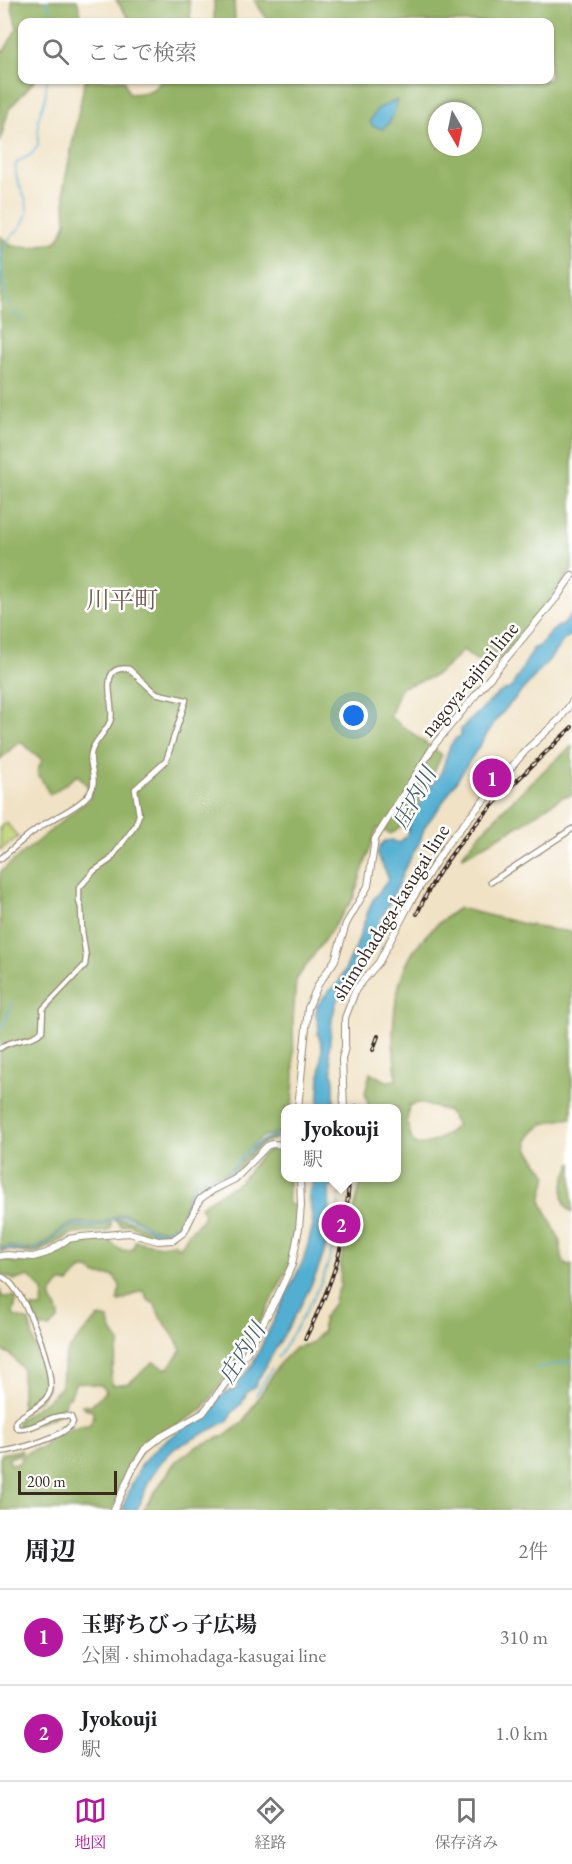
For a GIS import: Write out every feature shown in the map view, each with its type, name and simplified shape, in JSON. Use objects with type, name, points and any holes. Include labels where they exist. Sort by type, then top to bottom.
[{"type":"main road","name":"nagoya-tajimi line","points":[[298,1104],[308,1008],[318,985],[338,953],[346,924],[368,886],[375,839],[435,744],[557,597],[572,575]]},
{"type":"main road","name":"shimohadaga-kasugai line","points":[[344,1104],[342,1059],[345,1047],[345,1018],[356,989],[379,962],[411,901],[448,843],[533,742],[560,719],[572,702]]},
{"type":"main road","points":[[0,1256],[42,1255],[68,1239],[81,1237],[129,1233],[158,1241],[173,1240],[184,1232],[196,1206],[204,1195],[235,1179],[267,1146],[281,1145]]},
{"type":"main road","points":[[114,1510],[133,1468],[145,1449],[168,1432],[203,1413],[247,1352],[292,1264],[299,1228],[300,1182]]},
{"type":"street","points":[[0,859],[42,825],[89,795],[93,786],[90,756],[96,742],[111,721],[112,712],[108,689],[114,672],[118,669],[129,669],[155,693],[186,700],[166,761],[135,789],[139,815],[135,826],[110,860],[94,871],[79,888],[85,965],[44,1009],[42,1031],[37,1036],[5,1044],[0,1048]]},
{"type":"street","points":[[491,882],[572,829]]},
{"type":"street","points":[[0,1276],[9,1280],[25,1305],[50,1370],[49,1394],[40,1404],[18,1418],[16,1427],[26,1429],[64,1416],[71,1417],[73,1422],[70,1428],[40,1441],[18,1449],[0,1452]]},
{"type":"green space","points":[[12,0],[77,0],[82,18],[18,18],[18,84],[31,84],[9,109],[0,142],[0,51],[4,51],[17,28]]},
{"type":"green space","points":[[116,0],[189,0],[191,18],[128,18]]},
{"type":"green space","points":[[214,0],[234,0],[235,18],[214,18]]},
{"type":"green space","points":[[254,0],[572,0],[572,570],[524,632],[498,661],[476,660],[463,650],[436,675],[401,687],[390,717],[442,755],[407,822],[391,834],[377,828],[353,899],[296,980],[292,1104],[281,1104],[280,1133],[262,1137],[231,1169],[204,1178],[193,1185],[177,1222],[166,1230],[153,1228],[135,1218],[123,1215],[97,1224],[70,1224],[36,1248],[9,1246],[0,1248],[0,872],[90,798],[88,787],[78,775],[50,795],[37,772],[42,760],[20,741],[0,759],[0,236],[11,245],[31,247],[55,242],[61,235],[66,223],[64,186],[84,84],[125,84],[129,94],[151,90],[158,84],[554,84],[554,18],[266,18]]},
{"type":"green space","points":[[572,746],[572,795],[562,797],[520,825],[463,857],[463,854],[501,811]]},
{"type":"green space","points":[[501,762],[506,766],[483,794],[479,789]]},
{"type":"green space","points":[[6,822],[18,837],[0,850],[0,827]]},
{"type":"green space","points":[[459,908],[540,928],[572,932],[572,1118],[541,1126],[527,1141],[529,1150],[547,1175],[541,1201],[559,1238],[563,1261],[567,1266],[572,1265],[572,1510],[143,1510],[175,1462],[196,1447],[226,1435],[244,1421],[279,1364],[295,1348],[311,1343],[323,1331],[323,1318],[334,1303],[340,1287],[341,1260],[361,1182],[401,1182],[401,1104],[368,1104],[365,1093],[370,1073],[387,1081],[396,1080],[393,1038],[396,997],[407,963],[427,934]],"holes":[[[419,1103],[448,1111],[457,1125],[431,1142],[413,1143],[407,1122],[409,1105]]]},
{"type":"green space","points":[[271,1137],[277,1138],[257,1148],[235,1175],[208,1188],[201,1187],[198,1190],[198,1196],[190,1204],[182,1226],[171,1237],[148,1235],[129,1224],[121,1226],[113,1220],[122,1219],[157,1232],[173,1230],[178,1227],[184,1217],[191,1195],[198,1186],[226,1176],[254,1148]]},
{"type":"green space","points":[[281,1148],[281,1182],[289,1182],[288,1202],[289,1205],[295,1205],[297,1208],[297,1227],[290,1262],[242,1355],[202,1410],[146,1445],[134,1461],[112,1510],[0,1510],[0,1454],[21,1450],[22,1453],[9,1458],[10,1464],[17,1464],[21,1461],[20,1457],[32,1450],[45,1447],[45,1442],[73,1429],[89,1425],[94,1416],[92,1411],[82,1405],[90,1406],[106,1391],[101,1385],[76,1382],[70,1397],[67,1398],[58,1415],[29,1426],[19,1427],[17,1423],[19,1419],[44,1403],[60,1388],[66,1355],[97,1319],[100,1317],[108,1319],[120,1343],[111,1376],[113,1385],[129,1383],[153,1362],[167,1369],[181,1351],[155,1304],[149,1301],[144,1291],[118,1301],[120,1286],[113,1276],[96,1275],[89,1269],[82,1269],[69,1283],[61,1283],[54,1289],[51,1298],[57,1308],[59,1319],[50,1328],[38,1326],[31,1308],[42,1308],[43,1291],[29,1276],[15,1280],[0,1274],[0,1260],[16,1263],[45,1260],[68,1244],[103,1238],[108,1239],[122,1250],[133,1249],[135,1241],[161,1246],[174,1243],[180,1248],[189,1233],[201,1221],[204,1214],[200,1207],[236,1184],[265,1152]]},
{"type":"green space","points":[[572,1162],[572,1213],[564,1202],[563,1189]]},
{"type":"green space","points":[[111,1222],[111,1228],[107,1232],[73,1234],[38,1253],[8,1250],[0,1252],[5,1249],[38,1250],[73,1226],[93,1228]]},
{"type":"green space","points":[[0,1289],[2,1297],[14,1296],[17,1299],[14,1316],[29,1321],[38,1359],[47,1382],[48,1388],[41,1399],[22,1412],[22,1368],[10,1354],[0,1350]]},
{"type":"water","points":[[397,100],[389,123],[383,129],[373,126],[370,122],[377,109]]},
{"type":"water","name":"庄内川","points":[[572,614],[572,634],[563,641],[496,720],[425,826],[420,841],[370,940],[365,956],[347,981],[336,1003],[329,1051],[334,1081],[334,1104],[318,1104],[322,1046],[318,1034],[317,1006],[339,982],[356,947],[373,900],[389,879],[377,854],[380,846],[385,841],[392,840],[399,843],[407,835],[410,821],[441,773],[450,746],[456,738],[461,736],[461,729],[499,693],[511,688],[534,648],[538,647],[557,627],[563,625]]},
{"type":"water","points":[[313,1182],[332,1182],[329,1189],[330,1216],[319,1227],[327,1242],[305,1298],[255,1386],[247,1392],[242,1403],[228,1421],[175,1448],[160,1463],[149,1481],[137,1510],[122,1510],[138,1471],[151,1454],[208,1412],[220,1397],[238,1388],[237,1383],[251,1367],[304,1259],[313,1225],[309,1193]]},
{"type":"waterway","points":[[46,0],[50,8],[51,18]]},
{"type":"waterway","points":[[9,305],[2,267],[4,246],[27,214],[24,196],[16,174],[17,162],[32,154],[38,145],[38,120],[45,99],[47,84]]},
{"type":"waterway","points":[[11,311],[25,322]]},
{"type":"waterway","name":"庄内川","points":[[364,954],[378,920]]},
{"type":"waterway","points":[[380,954],[387,940]]},
{"type":"waterway","points":[[0,1030],[12,1001]]},
{"type":"waterway","points":[[0,1249],[36,1249],[70,1226],[76,1224],[97,1226],[123,1217],[132,1218],[154,1230],[166,1231],[182,1219],[189,1195],[196,1185],[230,1172],[246,1153],[264,1139],[275,1135],[281,1138]]},
{"type":"waterway","points":[[338,1207],[339,1202]]},
{"type":"waterway","points":[[337,1225],[338,1210]]},
{"type":"waterway","points":[[278,1358],[322,1279],[329,1262],[336,1227]]},
{"type":"waterway","points":[[537,1368],[572,1361]]},
{"type":"waterway","points":[[256,1395],[272,1368]]},
{"type":"railway","points":[[417,914],[431,886],[465,836],[506,791],[572,727]]},
{"type":"railway","points":[[373,1050],[378,1036]]},
{"type":"railway","points":[[305,1339],[324,1298],[337,1261],[345,1223],[349,1182]]},
{"type":"place","name":"玉野ちびっ子広場","points":[[492,778]]},
{"type":"place","name":"Jyokouji","points":[[341,1224]]},
{"type":"district","name":"川平町","points":[[122,599]]}]
